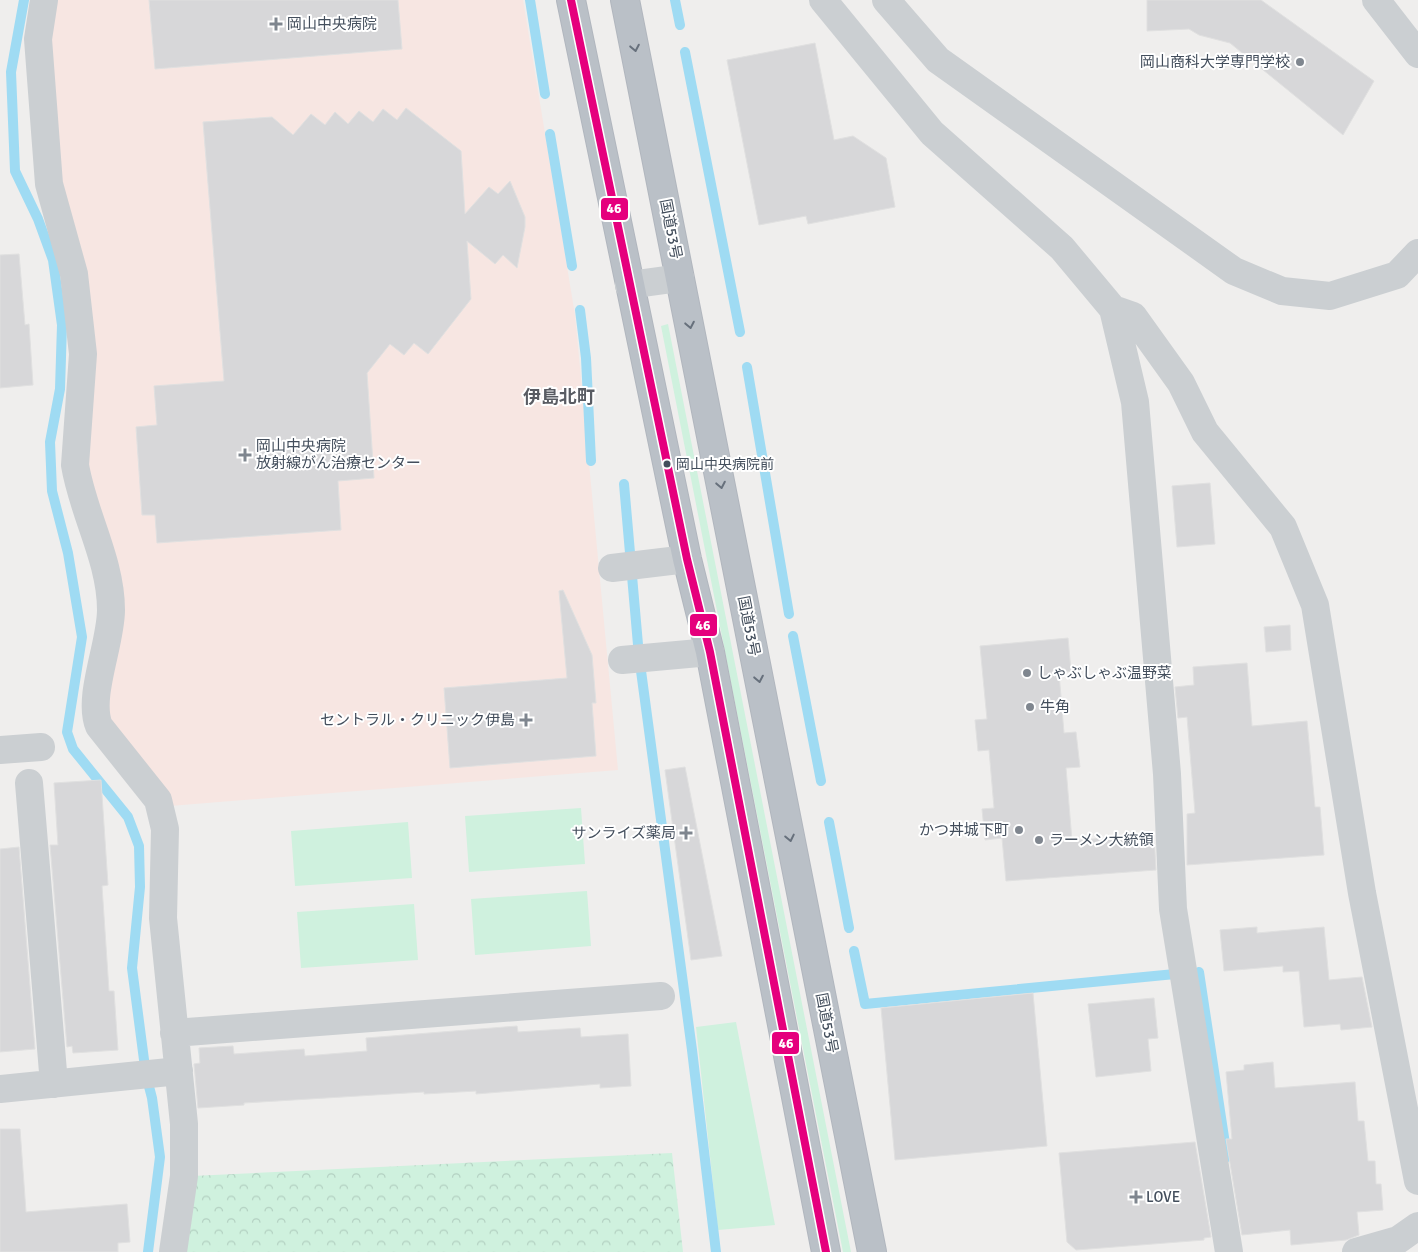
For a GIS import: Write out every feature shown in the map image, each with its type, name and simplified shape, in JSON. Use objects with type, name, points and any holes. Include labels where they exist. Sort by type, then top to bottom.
[{"type":"highway","points":[[571,0],[687,559],[710,652],[826,1252]]},
{"type":"highway","name":"国道53号","points":[[625,0],[872,1252]]},
{"type":"street","points":[[44,0],[38,39],[49,184],[74,274],[83,354],[75,465],[78,482],[108,575],[111,608],[109,639],[95,702],[95,716],[99,726],[158,800],[163,814],[165,829],[164,918],[174,1033],[175,1071],[184,1124],[184,1176],[173,1252]]},
{"type":"street","points":[[823,0],[932,133],[1062,248],[1113,309],[1135,402],[1167,774],[1173,909],[1229,1252]]},
{"type":"street","points":[[886,0],[938,60],[1234,271],[1282,291],[1330,296],[1397,275],[1418,253]]},
{"type":"street","points":[[1376,0],[1418,54]]},
{"type":"street","points":[[629,285],[680,278]]},
{"type":"street","points":[[1113,309],[1132,316],[1181,383],[1205,432],[1283,527],[1315,605],[1362,893],[1418,1181]]},
{"type":"street","points":[[625,567],[687,559]]},
{"type":"street","points":[[634,659],[710,652]]},
{"type":"street","points":[[0,750],[41,747]]},
{"type":"street","points":[[29,783],[54,1084]]},
{"type":"street","points":[[174,1033],[661,996]]},
{"type":"street","points":[[0,1089],[175,1071]]},
{"type":"street","points":[[1356,1252],[1398,1240],[1418,1226]]},
{"type":"shaded area","points":[[50,0],[523,0],[575,315],[618,770],[170,806],[105,716],[108,688],[59,182],[48,38]]},
{"type":"green space","points":[[668,324],[851,1252],[843,1252],[661,326]]},
{"type":"green space","points":[[581,808],[585,864],[469,872],[465,816]]},
{"type":"green space","points":[[408,822],[412,878],[295,886],[291,831]]},
{"type":"green space","points":[[587,891],[591,946],[475,955],[471,899]]},
{"type":"green space","points":[[414,904],[418,960],[301,968],[297,912]]},
{"type":"green space","points":[[736,1022],[775,1225],[718,1230],[696,1027]]},
{"type":"green space","points":[[672,1153],[683,1252],[180,1252],[192,1176]]},
{"type":"building","name":"岡山中央病院","points":[[149,0],[398,0],[402,49],[155,69]]},
{"type":"building","name":"岡山商科大学専門学校","points":[[1147,0],[1261,0],[1374,81],[1343,135],[1230,43],[1199,35],[1189,29],[1147,31]]},
{"type":"building","points":[[815,43],[834,140],[853,136],[886,158],[895,207],[808,224],[806,216],[759,225],[727,60]]},
{"type":"building","points":[[406,108],[461,151],[465,214],[489,187],[498,194],[510,181],[525,217],[525,227],[517,268],[503,255],[495,264],[467,241],[471,299],[428,354],[414,343],[404,355],[390,344],[367,373],[374,478],[338,481],[341,530],[157,543],[155,515],[142,515],[136,427],[157,425],[154,386],[224,381],[203,122],[272,117],[293,135],[311,114],[325,125],[335,112],[348,124],[359,111],[373,122],[383,109],[397,120]]},
{"type":"building","points":[[19,254],[25,325],[29,324],[33,385],[0,388],[0,255]]},
{"type":"building","points":[[1210,483],[1215,544],[1177,547],[1172,486]]},
{"type":"building","points":[[563,590],[592,655],[596,703],[592,703],[596,756],[450,768],[444,688],[567,678],[559,591]]},
{"type":"building","points":[[1290,625],[1291,650],[1266,652],[1264,627]]},
{"type":"building","points":[[1068,638],[1071,671],[1059,673],[1064,733],[1076,732],[1080,767],[1066,768],[1072,841],[1154,833],[1156,870],[1006,881],[1002,838],[985,840],[982,809],[994,808],[989,750],[978,751],[975,720],[987,719],[980,646]]},
{"type":"building","points":[[1247,663],[1252,726],[1307,721],[1315,807],[1320,807],[1324,855],[1187,865],[1187,814],[1195,813],[1187,717],[1178,718],[1175,687],[1194,685],[1193,667]]},
{"type":"building","points":[[685,767],[722,956],[691,960],[665,770]]},
{"type":"building","points":[[101,780],[108,885],[102,886],[109,991],[114,991],[118,1050],[73,1053],[72,1046],[67,1047],[50,845],[58,845],[54,783]]},
{"type":"building","points":[[19,847],[35,1049],[0,1052],[0,849]]},
{"type":"building","points":[[1257,927],[1257,933],[1324,927],[1329,980],[1362,977],[1372,1027],[1341,1030],[1340,1024],[1304,1027],[1299,971],[1283,972],[1283,966],[1224,971],[1220,930]]},
{"type":"building","points":[[1033,993],[1047,1146],[895,1160],[881,1008]]},
{"type":"building","points":[[1154,998],[1158,1038],[1148,1039],[1151,1071],[1096,1077],[1088,1004]]},
{"type":"building","points":[[517,1026],[518,1032],[580,1028],[581,1037],[628,1034],[631,1086],[600,1088],[600,1084],[476,1094],[476,1091],[424,1094],[424,1092],[244,1103],[244,1105],[198,1108],[194,1064],[200,1063],[199,1048],[233,1046],[234,1054],[304,1049],[305,1056],[367,1051],[366,1038]]},
{"type":"building","points":[[1273,1062],[1275,1088],[1355,1082],[1358,1121],[1364,1121],[1368,1161],[1375,1161],[1376,1184],[1381,1184],[1383,1210],[1357,1212],[1359,1235],[1346,1240],[1291,1245],[1290,1230],[1242,1235],[1226,1139],[1232,1139],[1226,1072],[1244,1070],[1244,1065]]},
{"type":"building","points":[[0,1129],[20,1129],[26,1212],[127,1204],[130,1242],[118,1243],[118,1252],[0,1252]]},
{"type":"building","points":[[1195,1142],[1211,1237],[1204,1238],[1204,1240],[1076,1250],[1067,1242],[1059,1153]]},
{"type":"waterway","points":[[24,0],[11,72],[15,171],[38,219],[53,260],[62,325],[60,389],[50,442],[52,491],[68,553],[82,637],[67,732],[73,749],[128,817],[139,846],[140,887],[132,968],[146,1075],[152,1098],[160,1157],[148,1252]]},
{"type":"waterway","points":[[530,0],[545,94]]},
{"type":"waterway","points":[[675,0],[680,25]]},
{"type":"waterway","points":[[685,52],[740,332]]},
{"type":"waterway","points":[[550,134],[572,266]]},
{"type":"waterway","points":[[580,310],[586,358],[591,461]]},
{"type":"waterway","points":[[747,367],[789,614]]},
{"type":"waterway","points":[[624,484],[639,656],[692,1050],[716,1252]]},
{"type":"waterway","points":[[793,636],[821,781]]},
{"type":"waterway","points":[[829,822],[849,928]]},
{"type":"waterway","points":[[854,951],[865,1004],[1175,974]]},
{"type":"waterway","points":[[1199,972],[1227,1157]]},
{"type":"transit line","name":"46","points":[[571,0],[687,559],[710,652],[826,1252]]},
{"type":"place","name":"岡山中央病院","points":[[276,24]]},
{"type":"place","name":"岡山商科大学専門学校","points":[[1300,62]]},
{"type":"place","name":"岡山中央病院 放射線がん治療センター","points":[[245,455]]},
{"type":"place","name":"岡山中央病院前","points":[[667,464]]},
{"type":"place","name":"しゃぶしゃぶ温野菜","points":[[1027,673]]},
{"type":"place","name":"牛角","points":[[1030,707]]},
{"type":"place","name":"セントラル・クリニック伊島","points":[[526,720]]},
{"type":"place","name":"かつ丼城下町","points":[[1019,830]]},
{"type":"place","name":"サンライズ薬局","points":[[686,833]]},
{"type":"place","name":"ラーメン大統領","points":[[1039,840]]},
{"type":"place","name":"LOVE","points":[[1136,1197]]},
{"type":"district","name":"伊島北町","points":[[559,397]]}]
